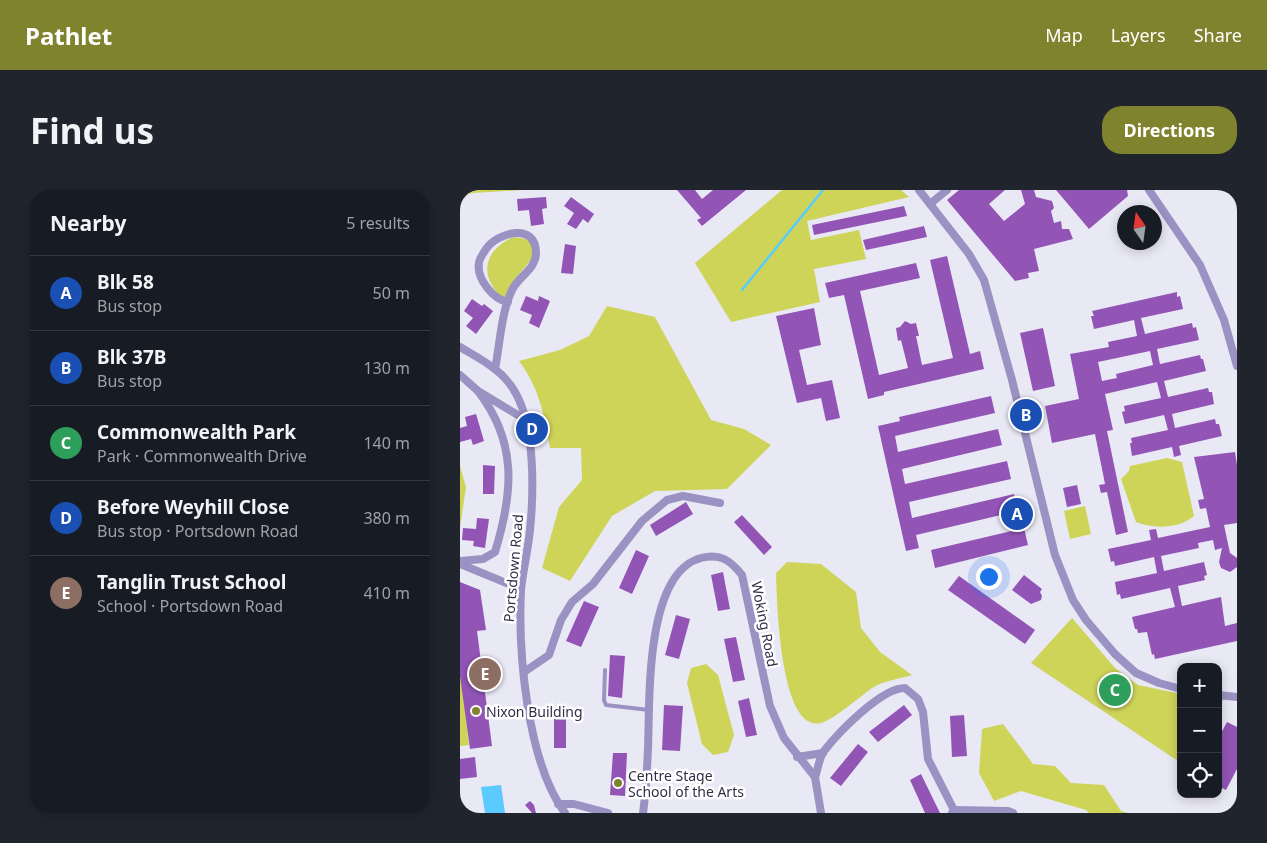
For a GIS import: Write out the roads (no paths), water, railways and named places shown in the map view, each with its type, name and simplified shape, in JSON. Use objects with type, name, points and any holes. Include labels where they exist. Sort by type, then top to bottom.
[{"type":"street","points":[[918,190],[970,254],[984,280],[1012,380],[1055,554],[1073,600],[1086,620],[1115,654],[1136,673],[1159,684],[1177,688]]},
{"type":"street","points":[[930,204],[947,190]]},
{"type":"street","points":[[1149,190],[1200,265],[1224,320],[1237,366]]},
{"type":"street","points":[[495,369],[512,290],[536,259],[535,244],[532,238],[526,234],[507,234],[498,237],[485,251],[479,262],[481,276],[491,291],[500,301],[508,302]]},
{"type":"street","name":"Portsdown Road","points":[[460,347],[495,369],[507,380],[516,393],[526,420],[531,498],[530,528],[521,588],[521,641],[524,672],[537,753],[558,804],[565,813]]},
{"type":"street","points":[[460,375],[478,391],[526,420]]},
{"type":"street","points":[[460,563],[483,559],[495,552],[509,484],[505,441],[499,422],[478,391]]},
{"type":"street","points":[[524,672],[549,655],[561,620],[572,602],[593,584],[636,528],[660,505],[667,500],[683,496],[720,503]]},
{"type":"street","name":"Woking Road","points":[[643,813],[656,630],[663,600],[672,579],[684,566],[697,559],[713,555],[723,557],[732,563],[742,575],[770,706],[784,738],[797,757],[815,777]]},
{"type":"street","points":[[460,563],[521,588]]},
{"type":"street","points":[[822,813],[815,777],[823,753],[874,702],[890,691],[905,688],[918,699],[923,712],[928,759],[953,812],[1008,811],[1013,813]]},
{"type":"street","points":[[1222,695],[1237,697]]},
{"type":"street","points":[[797,757],[823,753]]},
{"type":"street","points":[[558,804],[574,804],[608,813]]},
{"type":"lane","points":[[605,670],[604,700],[606,705],[649,710]]},
{"type":"water","points":[[501,785],[505,813],[485,813],[481,787]]},
{"type":"waterway","points":[[742,290],[823,190]]},
{"type":"place","name":"Blk 37B","points":[[1026,415]]},
{"type":"place","name":"Before Weyhill Close","points":[[532,429]]},
{"type":"place","name":"Blk 58","points":[[1017,514]]},
{"type":"place","name":"Tanglin Trust School","points":[[485,674]]},
{"type":"place","name":"Commonwealth Park","points":[[1115,690]]},
{"type":"place","name":"Nixon Building","points":[[476,711]]},
{"type":"place","name":"Centre Stage School of the Arts","points":[[618,783]]}]
